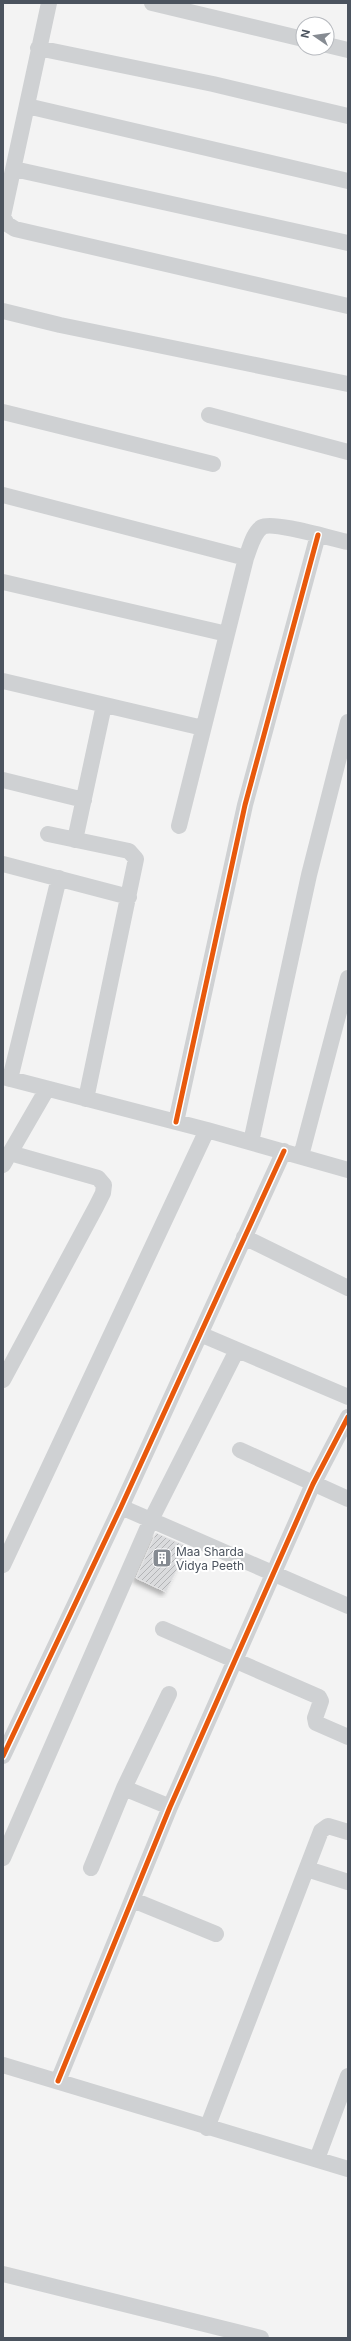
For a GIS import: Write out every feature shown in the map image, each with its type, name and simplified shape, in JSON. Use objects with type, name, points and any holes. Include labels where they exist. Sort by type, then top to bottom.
[{"type":"street","points":[[49,3],[38,48],[3,216],[7,224],[15,229],[348,306]]},
{"type":"street","points":[[152,3],[295,37]]},
{"type":"street","points":[[335,47],[348,50]]},
{"type":"street","points":[[38,48],[213,84],[348,116]]},
{"type":"street","points":[[27,106],[348,181]]},
{"type":"street","points":[[14,169],[348,243]]},
{"type":"street","points":[[3,311],[60,325],[348,384]]},
{"type":"street","points":[[3,412],[213,464]]},
{"type":"street","points":[[210,415],[348,452]]},
{"type":"street","points":[[3,495],[246,558]]},
{"type":"street","points":[[178,826],[246,558],[256,534],[261,528],[267,526],[348,542]]},
{"type":"street","points":[[176,1122],[245,805],[318,535]]},
{"type":"street","points":[[3,582],[227,634]]},
{"type":"street","points":[[3,682],[203,728]]},
{"type":"street","points":[[75,840],[104,705]]},
{"type":"street","points":[[251,1142],[309,874],[348,722]]},
{"type":"street","points":[[3,780],[84,800]]},
{"type":"street","points":[[48,834],[132,853],[136,859],[86,1099]]},
{"type":"street","points":[[3,864],[129,897]]},
{"type":"street","points":[[59,878],[6,1078],[207,1130],[348,1170]]},
{"type":"street","points":[[301,1156],[348,978]]},
{"type":"street","points":[[3,1380],[100,1200],[104,1185],[103,1180],[98,1178],[7,1159],[47,1088]]},
{"type":"street","points":[[3,1566],[207,1130]]},
{"type":"street","points":[[3,1756],[120,1507],[284,1151]]},
{"type":"street","points":[[244,1237],[348,1288]]},
{"type":"street","points":[[200,1334],[348,1397]]},
{"type":"street","points":[[3,1858],[151,1520],[236,1350]]},
{"type":"street","points":[[58,2081],[134,1900],[170,1807],[276,1573],[313,1484],[348,1417]]},
{"type":"street","points":[[240,1450],[348,1499]]},
{"type":"street","points":[[120,1507],[276,1573],[348,1606]]},
{"type":"street","points":[[163,1629],[319,1697],[321,1701],[315,1721],[318,1725],[348,1737]]},
{"type":"street","points":[[91,1868],[124,1788],[169,1694]]},
{"type":"street","points":[[124,1788],[170,1807]]},
{"type":"street","points":[[207,2128],[323,1827],[328,1826],[348,1832]]},
{"type":"street","points":[[307,1869],[348,1882]]},
{"type":"street","points":[[134,1900],[216,1934]]},
{"type":"street","points":[[3,2065],[207,2128],[348,2169]]},
{"type":"street","points":[[317,2160],[348,2076]]},
{"type":"street","points":[[3,2274],[261,2338]]},
{"type":"building","name":"Maa Sharda Vidya Peeth","points":[[156,1533],[188,1547],[166,1592],[136,1578]]},
{"type":"cycle path","points":[[176,1122],[245,805],[318,535]]},
{"type":"cycle path","points":[[3,1756],[121,1507],[284,1151]]},
{"type":"cycle path","points":[[58,2081],[170,1807],[313,1484],[348,1417]]},
{"type":"place","name":"Maa Sharda Vidya Peeth","points":[[162,1558]]}]
